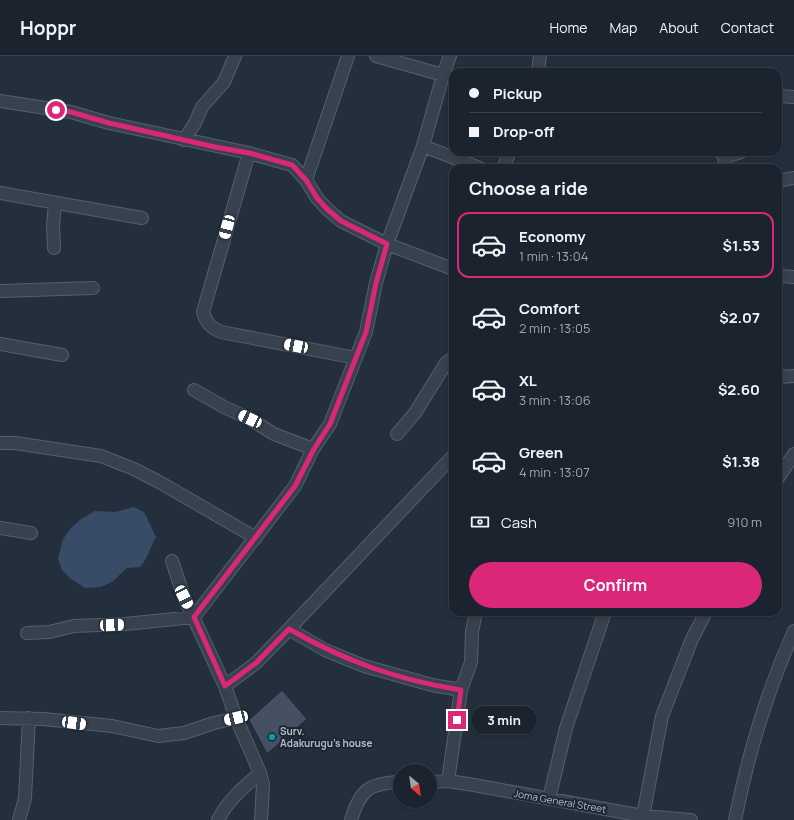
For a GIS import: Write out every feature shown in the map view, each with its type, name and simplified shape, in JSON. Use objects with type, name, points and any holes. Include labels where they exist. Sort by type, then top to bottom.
[{"type":"street","points":[[184,140],[202,107],[224,82],[236,56]]},
{"type":"street","points":[[306,180],[348,56]]},
{"type":"street","points":[[376,56],[443,75]]},
{"type":"street","points":[[27,633],[49,632],[74,626],[125,624],[194,617],[295,486],[314,449],[330,424],[366,332],[376,283],[387,244],[423,146],[443,75],[450,56]]},
{"type":"street","points":[[538,68],[540,56]]},
{"type":"street","points":[[782,96],[794,97]]},
{"type":"street","points":[[0,101],[71,112],[109,123],[249,153],[292,165],[306,180],[317,198],[341,221],[387,244],[449,268]]},
{"type":"street","points":[[423,146],[470,164]]},
{"type":"street","points":[[249,153],[203,312],[206,321],[210,327],[221,332],[356,358]]},
{"type":"street","points":[[782,180],[794,178]]},
{"type":"street","points":[[0,193],[142,218]]},
{"type":"street","points":[[54,248],[53,226],[55,203]]},
{"type":"street","points":[[782,276],[794,277]]},
{"type":"street","points":[[0,291],[43,291],[93,288]]},
{"type":"street","points":[[0,344],[62,355]]},
{"type":"street","points":[[397,434],[415,413],[446,363],[449,361]]},
{"type":"street","points":[[782,377],[794,376]]},
{"type":"street","points":[[194,390],[224,407],[250,419],[274,434],[314,449]]},
{"type":"street","points":[[0,443],[15,443],[101,456],[161,483],[175,493],[256,538]]},
{"type":"street","points":[[782,472],[794,454]]},
{"type":"street","points":[[225,686],[256,663],[449,460]]},
{"type":"street","points":[[0,528],[31,533]]},
{"type":"street","points":[[172,561],[184,597],[225,686],[236,718],[260,773],[263,784],[261,820]]},
{"type":"street","points":[[448,781],[461,690],[471,662],[472,632],[475,616]]},
{"type":"street","points":[[549,799],[566,728],[604,616]]},
{"type":"street","points":[[643,816],[662,716],[692,639],[704,616]]},
{"type":"street","points":[[289,629],[325,650],[364,666],[432,686],[461,690]]},
{"type":"street","points":[[735,820],[741,789],[769,691],[794,630]]},
{"type":"street","points":[[0,718],[29,718],[112,726],[158,736],[184,733],[214,723],[236,718]]},
{"type":"street","points":[[19,820],[25,798],[29,718]]},
{"type":"street","points":[[218,820],[228,803],[243,787],[260,773]]},
{"type":"street","name":"Joma General Street","points":[[437,782],[448,781],[643,816],[691,820]]},
{"type":"street","points":[[350,820],[358,800],[374,785],[393,783]]},
{"type":"water","points":[[134,507],[144,512],[156,537],[145,561],[140,567],[127,568],[112,582],[101,587],[85,588],[70,578],[62,570],[58,559],[63,539],[72,527],[81,519],[95,511],[115,512]]},
{"type":"building","name":"Surv. Adakurugu's house","points":[[282,690],[307,719],[267,754],[249,720]]},
{"type":"place","name":"Surv. Adakurugu's house","points":[[272,737]]},
{"type":"route","points":[[56,110],[71,112],[109,123],[215,147],[249,153],[292,165],[306,180],[317,198],[341,221],[387,244],[376,283],[366,332],[330,424],[314,449],[295,486],[194,617],[225,686],[256,663],[289,629],[325,650],[344,656],[364,666],[432,686],[461,690],[457,720]]}]
